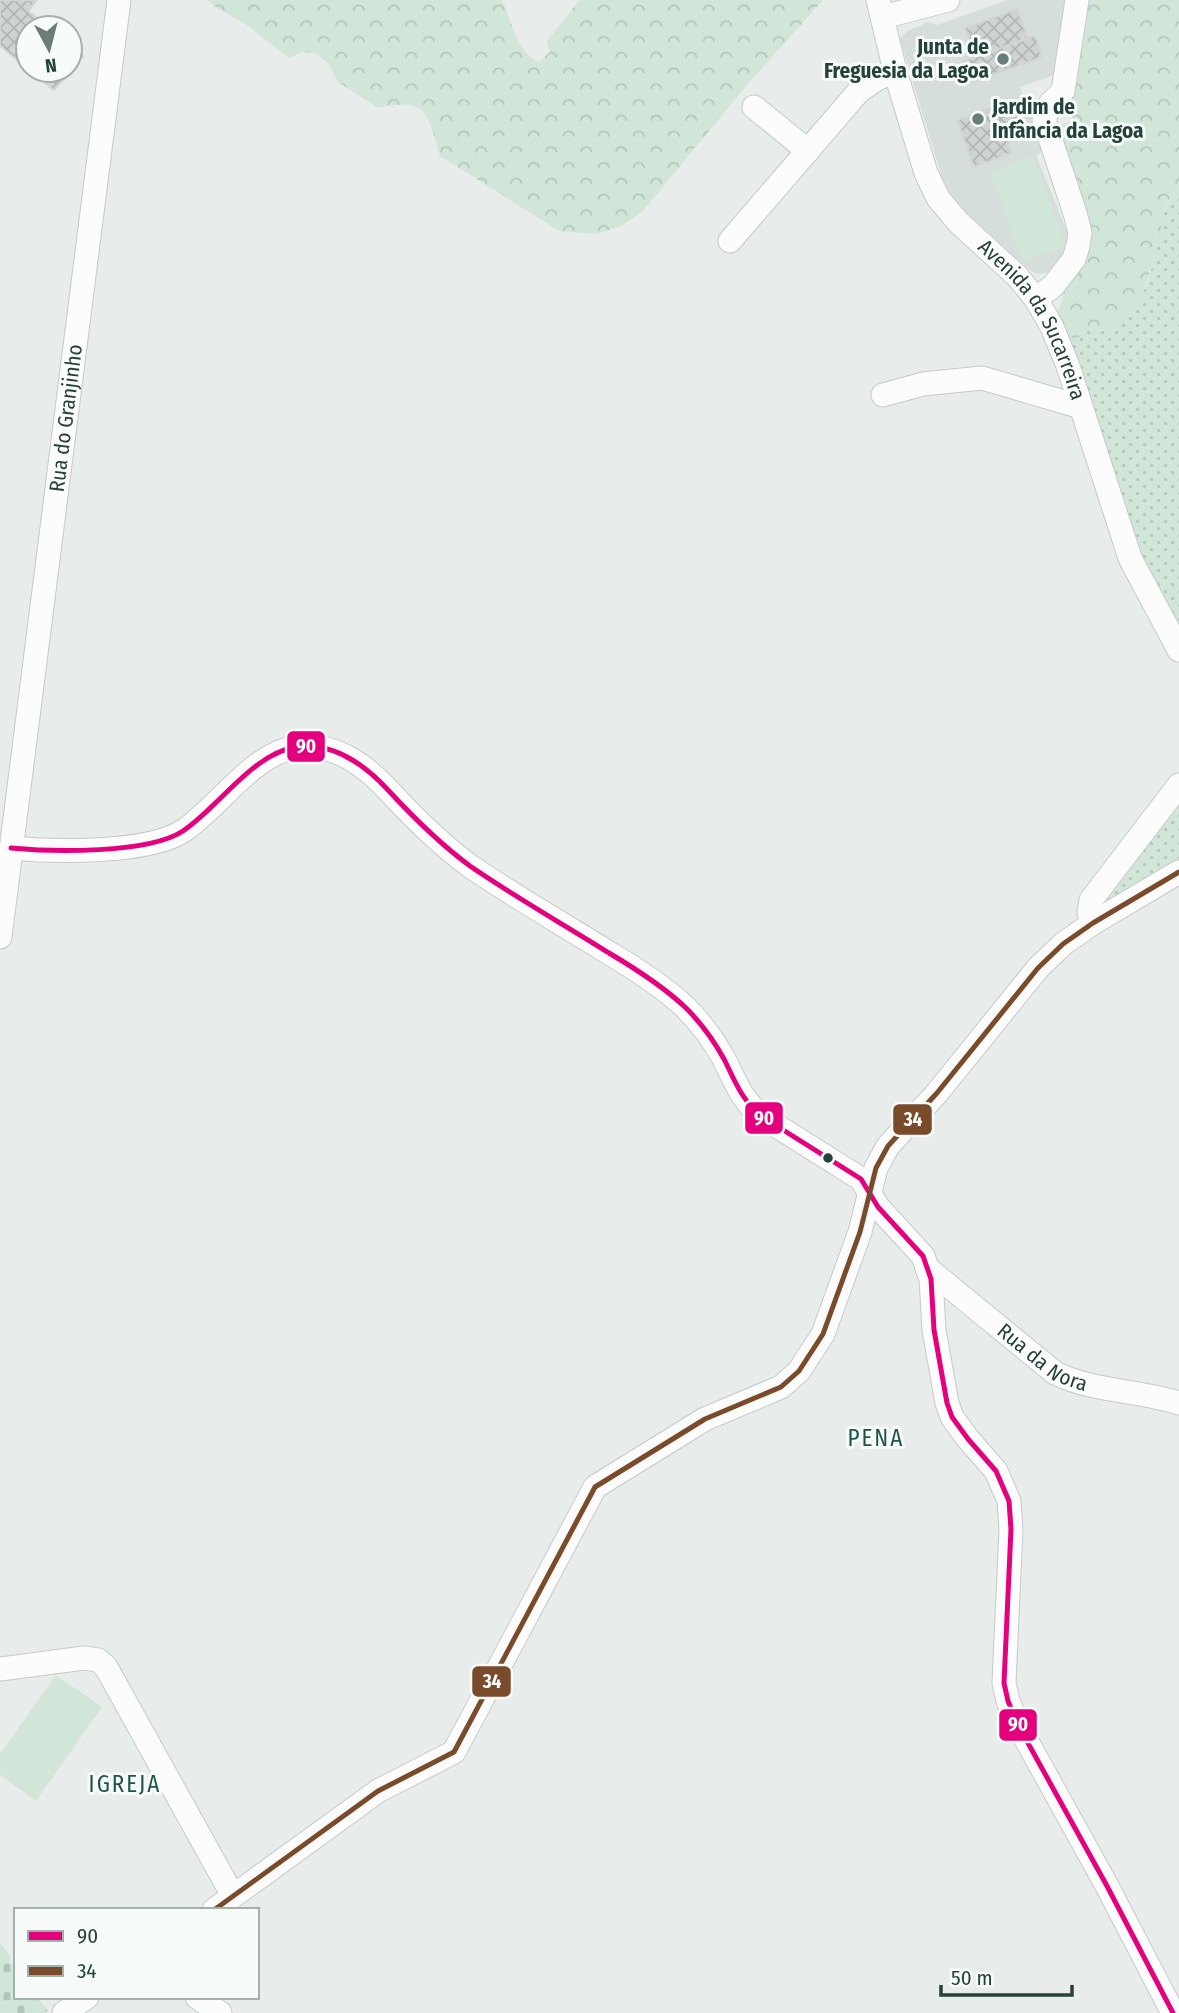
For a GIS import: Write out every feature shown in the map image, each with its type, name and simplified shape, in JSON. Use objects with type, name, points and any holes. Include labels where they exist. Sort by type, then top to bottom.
[{"type":"street","name":"Rua do Granjinho","points":[[0,937],[8,838],[119,0]]},
{"type":"street","points":[[881,8],[948,0]]},
{"type":"street","points":[[1036,299],[1053,286],[1074,259],[1079,246],[1080,233],[1075,213],[1044,120],[1051,104],[1063,91],[1077,0]]},
{"type":"street","name":"Avenida da Sucarreira","points":[[881,8],[895,71],[926,173],[938,198],[958,222],[1017,276],[1036,299],[1052,327],[1130,558],[1179,650]]},
{"type":"street","points":[[730,241],[859,91],[895,71]]},
{"type":"street","points":[[754,107],[808,151]]},
{"type":"street","points":[[883,395],[923,384],[982,378],[1081,407]]},
{"type":"street","points":[[8,838],[59,851],[116,848],[167,839],[194,823],[244,777],[273,755],[296,747],[310,747],[340,754],[373,774],[429,831],[469,865],[644,974],[673,996],[714,1043],[748,1106],[861,1180],[878,1208],[923,1256],[931,1279],[934,1330],[947,1403],[952,1417],[996,1471],[1009,1501],[1011,1529],[1004,1683],[1008,1701],[1034,1756],[1107,1886],[1172,2013]]},
{"type":"street","points":[[1093,923],[1088,913],[1091,900],[1179,785]]},
{"type":"street","points":[[217,1908],[378,1791],[454,1752],[595,1487],[705,1419],[781,1387],[799,1371],[823,1334],[860,1232],[876,1168],[888,1146],[937,1093],[1038,968],[1063,944],[1179,872]]},
{"type":"street","name":"Rua da Nora","points":[[927,1268],[1055,1373],[1096,1388],[1179,1403]]},
{"type":"street","points":[[0,1669],[84,1658],[92,1658],[106,1667],[233,1896]]},
{"type":"street","points":[[64,2013],[84,1999]]},
{"type":"street","points":[[200,1999],[220,2013]]},
{"type":"shaded area","name":"Jardim de Infância da Lagoa","points":[[1007,0],[1071,0],[1058,68],[1054,75],[1020,87],[1045,151],[1036,155],[1069,236],[1062,256],[1046,273],[1031,271],[961,208],[944,184],[900,39],[906,32],[928,22],[937,25]]},
{"type":"green space","points":[[207,0],[502,0],[520,44],[539,62],[550,52],[546,42],[580,0],[823,0],[747,85],[643,211],[623,225],[597,234],[559,231],[440,156],[424,112],[408,105],[378,108],[338,82],[328,63],[315,53],[302,52],[289,58],[244,23]]},
{"type":"green space","points":[[1084,0],[1179,0],[1179,188],[1168,201],[1150,271],[1130,315],[1116,328],[1090,328],[1078,338],[1069,338],[1057,315],[1065,289],[1075,274],[1055,127],[1073,120],[1068,96]]},
{"type":"green space","points":[[1033,156],[1066,246],[1022,262],[990,172]]},
{"type":"green space","points":[[1179,188],[1179,631],[1137,551],[1069,338],[1078,338],[1090,328],[1102,331],[1140,297],[1151,271],[1165,209]]},
{"type":"green space","points":[[1179,799],[1179,859],[1110,901],[1105,898]]},
{"type":"green space","points":[[56,1675],[102,1707],[36,1801],[0,1775],[0,1754]]},
{"type":"green space","points":[[0,1943],[11,1957],[10,1962],[14,1967],[14,1999],[39,1999],[48,2011],[0,2013]]},
{"type":"building","points":[[0,0],[37,0],[28,11],[32,14],[14,14],[14,58],[0,46]]},
{"type":"building","points":[[1017,9],[1028,38],[976,57],[965,28]]},
{"type":"building","name":"Junta de Freguesia da Lagoa","points":[[1035,36],[1042,57],[972,82],[964,61]]},
{"type":"building","points":[[46,84],[59,84],[54,90]]},
{"type":"building","points":[[1021,97],[1028,116],[1019,119],[1025,136],[1007,143],[1011,153],[974,167],[957,120]]},
{"type":"transit line","name":"90","points":[[11,848],[99,850],[147,844],[183,831],[250,770],[280,752],[310,746],[335,752],[369,772],[427,830],[470,866],[668,992],[707,1032],[754,1110],[861,1179],[878,1207],[923,1256],[931,1279],[934,1330],[947,1403],[952,1417],[996,1471],[1009,1501],[1011,1529],[1004,1683],[1008,1701],[1018,1725],[1173,2013]]},
{"type":"transit line","name":"34","points":[[217,1908],[378,1791],[454,1752],[595,1487],[705,1419],[781,1387],[799,1371],[823,1334],[860,1232],[876,1168],[888,1146],[937,1093],[1038,968],[1063,944],[1179,872]]},
{"type":"place","name":"Junta de Freguesia da Lagoa","points":[[1003,59]]},
{"type":"place","name":"Jardim de Infância da Lagoa","points":[[978,119]]},
{"type":"district","name":"PENA","points":[[876,1438]]},
{"type":"district","name":"IGREJA","points":[[125,1784]]}]
